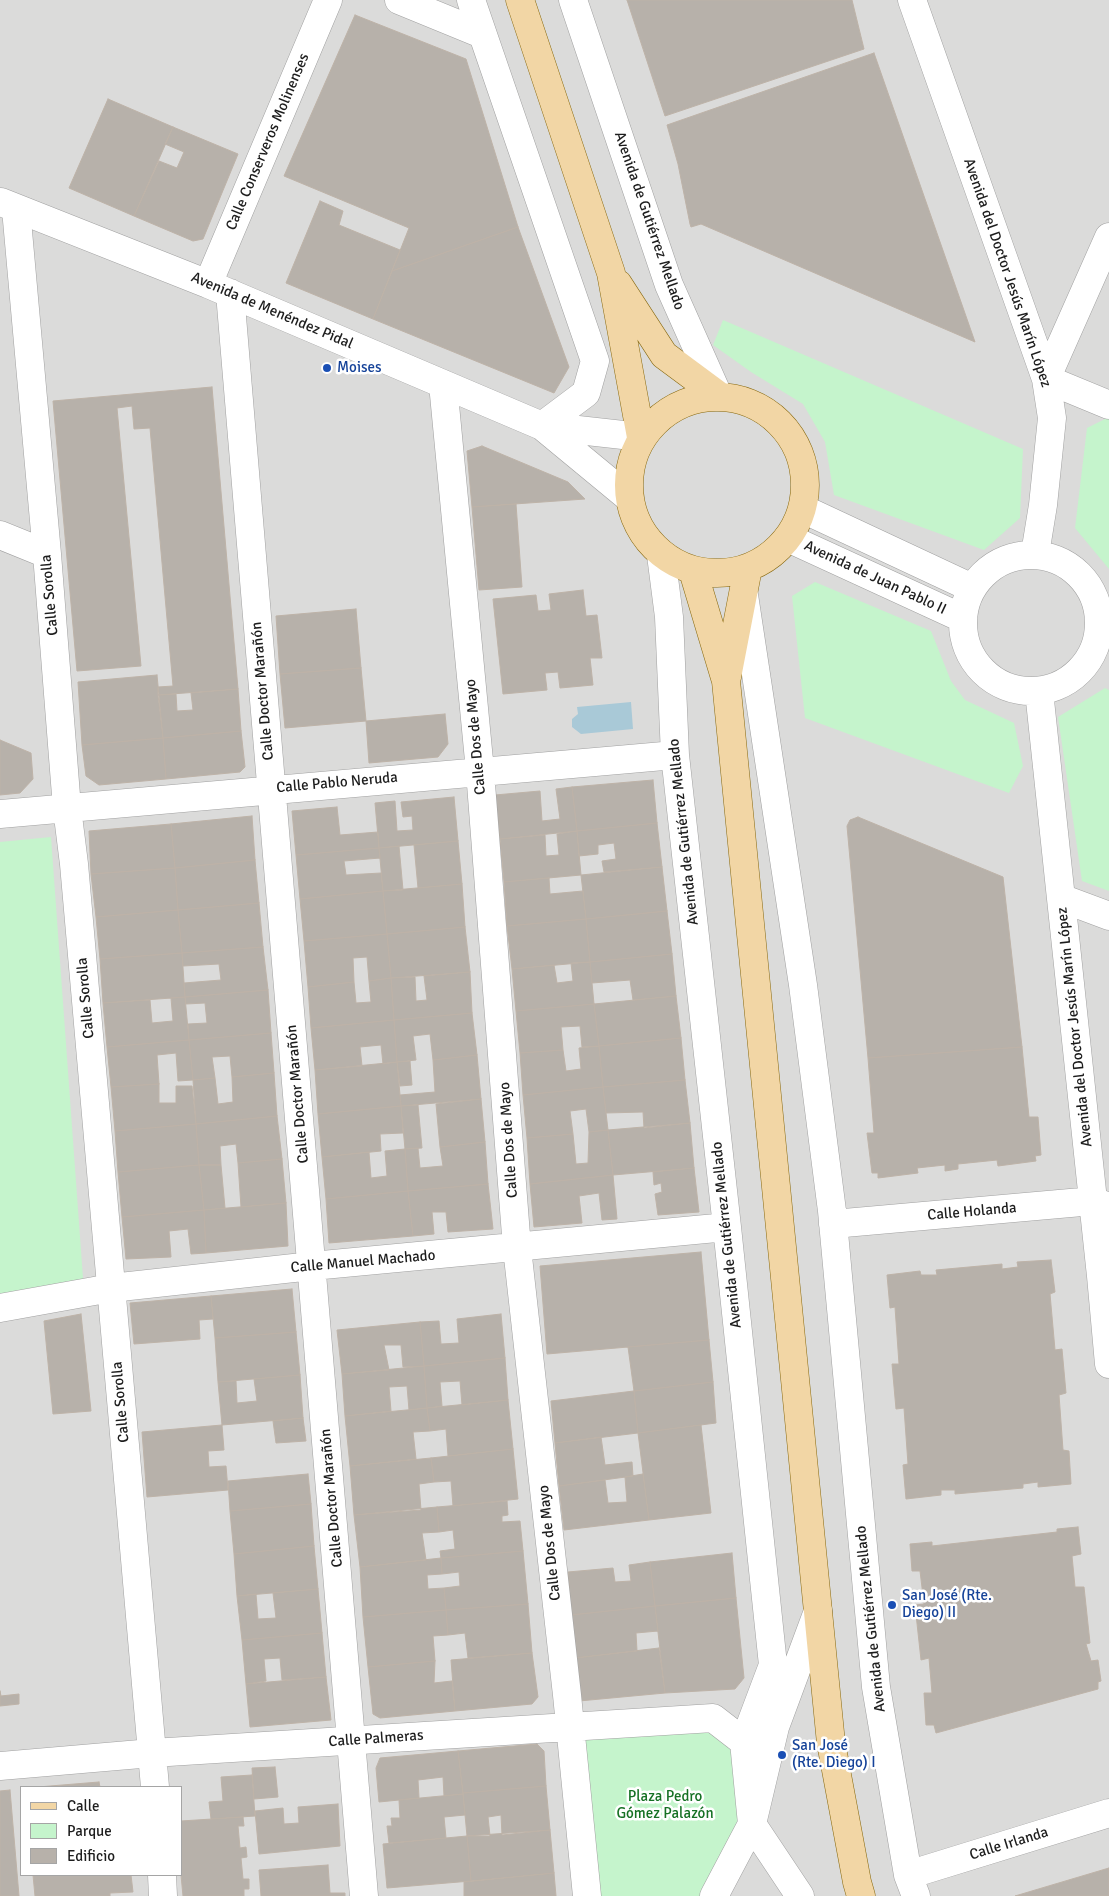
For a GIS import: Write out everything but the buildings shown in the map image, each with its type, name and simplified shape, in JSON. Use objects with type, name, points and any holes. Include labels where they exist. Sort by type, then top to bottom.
[{"type":"main road","points":[[520,0],[611,273],[641,437]]},
{"type":"main road","points":[[611,273],[664,355],[718,396]]},
{"type":"main road","points":[[718,396],[750,402],[778,419],[797,445],[806,476],[802,509],[788,538],[770,556],[748,568],[721,574],[693,571],[661,555],[639,529],[628,497],[629,466],[641,437],[673,407],[718,396]]},
{"type":"main road","name":"Avenida de Gutiérrez Mellado","points":[[726,681],[748,568]]},
{"type":"main road","name":"Avenida de Gutiérrez Mellado","points":[[693,571],[726,681],[831,1743],[861,1896]]},
{"type":"street","name":"Calle Conserveros Molinenses","points":[[219,288],[328,0]]},
{"type":"street","points":[[399,0],[482,34]]},
{"type":"street","points":[[471,0],[595,361],[586,393],[542,426]]},
{"type":"street","name":"Avenida de Gutiérrez Mellado","points":[[573,0],[669,285],[718,396]]},
{"type":"street","name":"Avenida del Doctor Jesús Marín López","points":[[912,0],[1046,379],[1052,418],[1043,505],[1035,554]]},
{"type":"street","name":"Avenida de Menéndez Pidal","points":[[8,205],[219,288],[542,426],[628,497]]},
{"type":"street","name":"Calle Sorolla","points":[[8,205],[47,554],[67,808],[74,864],[155,1786]]},
{"type":"street","points":[[1109,237],[1046,379],[1109,405]]},
{"type":"street","name":"Calle Doctor Marañón","points":[[219,288],[272,789],[364,1896]]},
{"type":"street","name":"Calle Dos de Mayo","points":[[443,384],[480,771],[517,1248],[587,1896]]},
{"type":"street","name":"Avenida de Menéndez Pidal","points":[[542,426],[641,437]]},
{"type":"street","points":[[802,509],[972,588]]},
{"type":"street","points":[[0,535],[47,554]]},
{"type":"street","name":"Avenida de Juan Pablo II","points":[[788,538],[962,618]]},
{"type":"street","points":[[1035,554],[1062,562],[1075,570],[1089,586],[1097,606],[1102,651],[1072,677],[1056,686],[1039,691],[1019,691],[1000,684],[983,673],[971,657],[963,638],[962,618],[965,603],[972,588],[983,573],[998,562],[1016,556],[1035,554]]},
{"type":"street","name":"Avenida de Gutiérrez Mellado","points":[[661,555],[669,617],[675,755],[773,1664],[744,1742],[752,1824],[800,1896]]},
{"type":"street","name":"Avenida de Gutiérrez Mellado","points":[[744,595],[803,985],[833,1224],[876,1687],[912,1885]]},
{"type":"street","name":"Avenida del Doctor Jesús Marín López","points":[[1039,691],[1061,898],[1101,1204],[1109,1364]]},
{"type":"street","name":"Calle Pablo Neruda","points":[[0,814],[675,755]]},
{"type":"street","points":[[1061,898],[1109,916]]},
{"type":"street","name":"Calle Holanda","points":[[833,1224],[1101,1204]]},
{"type":"street","name":"Calle Manuel Machado","points":[[0,1308],[111,1288],[312,1266],[727,1227]]},
{"type":"street","points":[[714,1896],[752,1824],[775,1727],[818,1611]]},
{"type":"street","name":"Calle Palmeras","points":[[0,1766],[152,1752],[713,1718],[744,1742]]},
{"type":"street","name":"Calle Irlanda","points":[[912,1885],[1109,1813]]},
{"type":"street","points":[[162,1876],[163,1896]]},
{"type":"shaded area","points":[[0,0],[1109,0],[1109,1896],[0,1896]]},
{"type":"green space","points":[[723,320],[1023,449],[1020,518],[984,550],[834,495],[825,442],[803,404],[751,372],[713,345]]},
{"type":"green space","points":[[1109,417],[1109,569],[1075,528],[1087,428]]},
{"type":"green space","points":[[815,582],[931,631],[951,681],[965,700],[1014,723],[1023,766],[1009,793],[805,718],[792,596]]},
{"type":"green space","points":[[1105,688],[1109,690],[1109,891],[1082,881],[1058,717]]},
{"type":"green space","points":[[51,837],[84,1292],[0,1303],[0,842]]},
{"type":"green space","name":"Plaza Pedro Gómez Palazón","points":[[713,1718],[744,1742],[752,1824],[714,1896],[587,1896],[570,1727]]},
{"type":"water","points":[[631,702],[633,729],[581,734],[572,727],[572,719],[578,714],[577,707]]},
{"type":"place","name":"Moises","points":[[327,368]]},
{"type":"place","name":"San José (Rte. Diego) II","points":[[892,1605]]},
{"type":"place","name":"San José (Rte. Diego) I","points":[[782,1755]]}]
